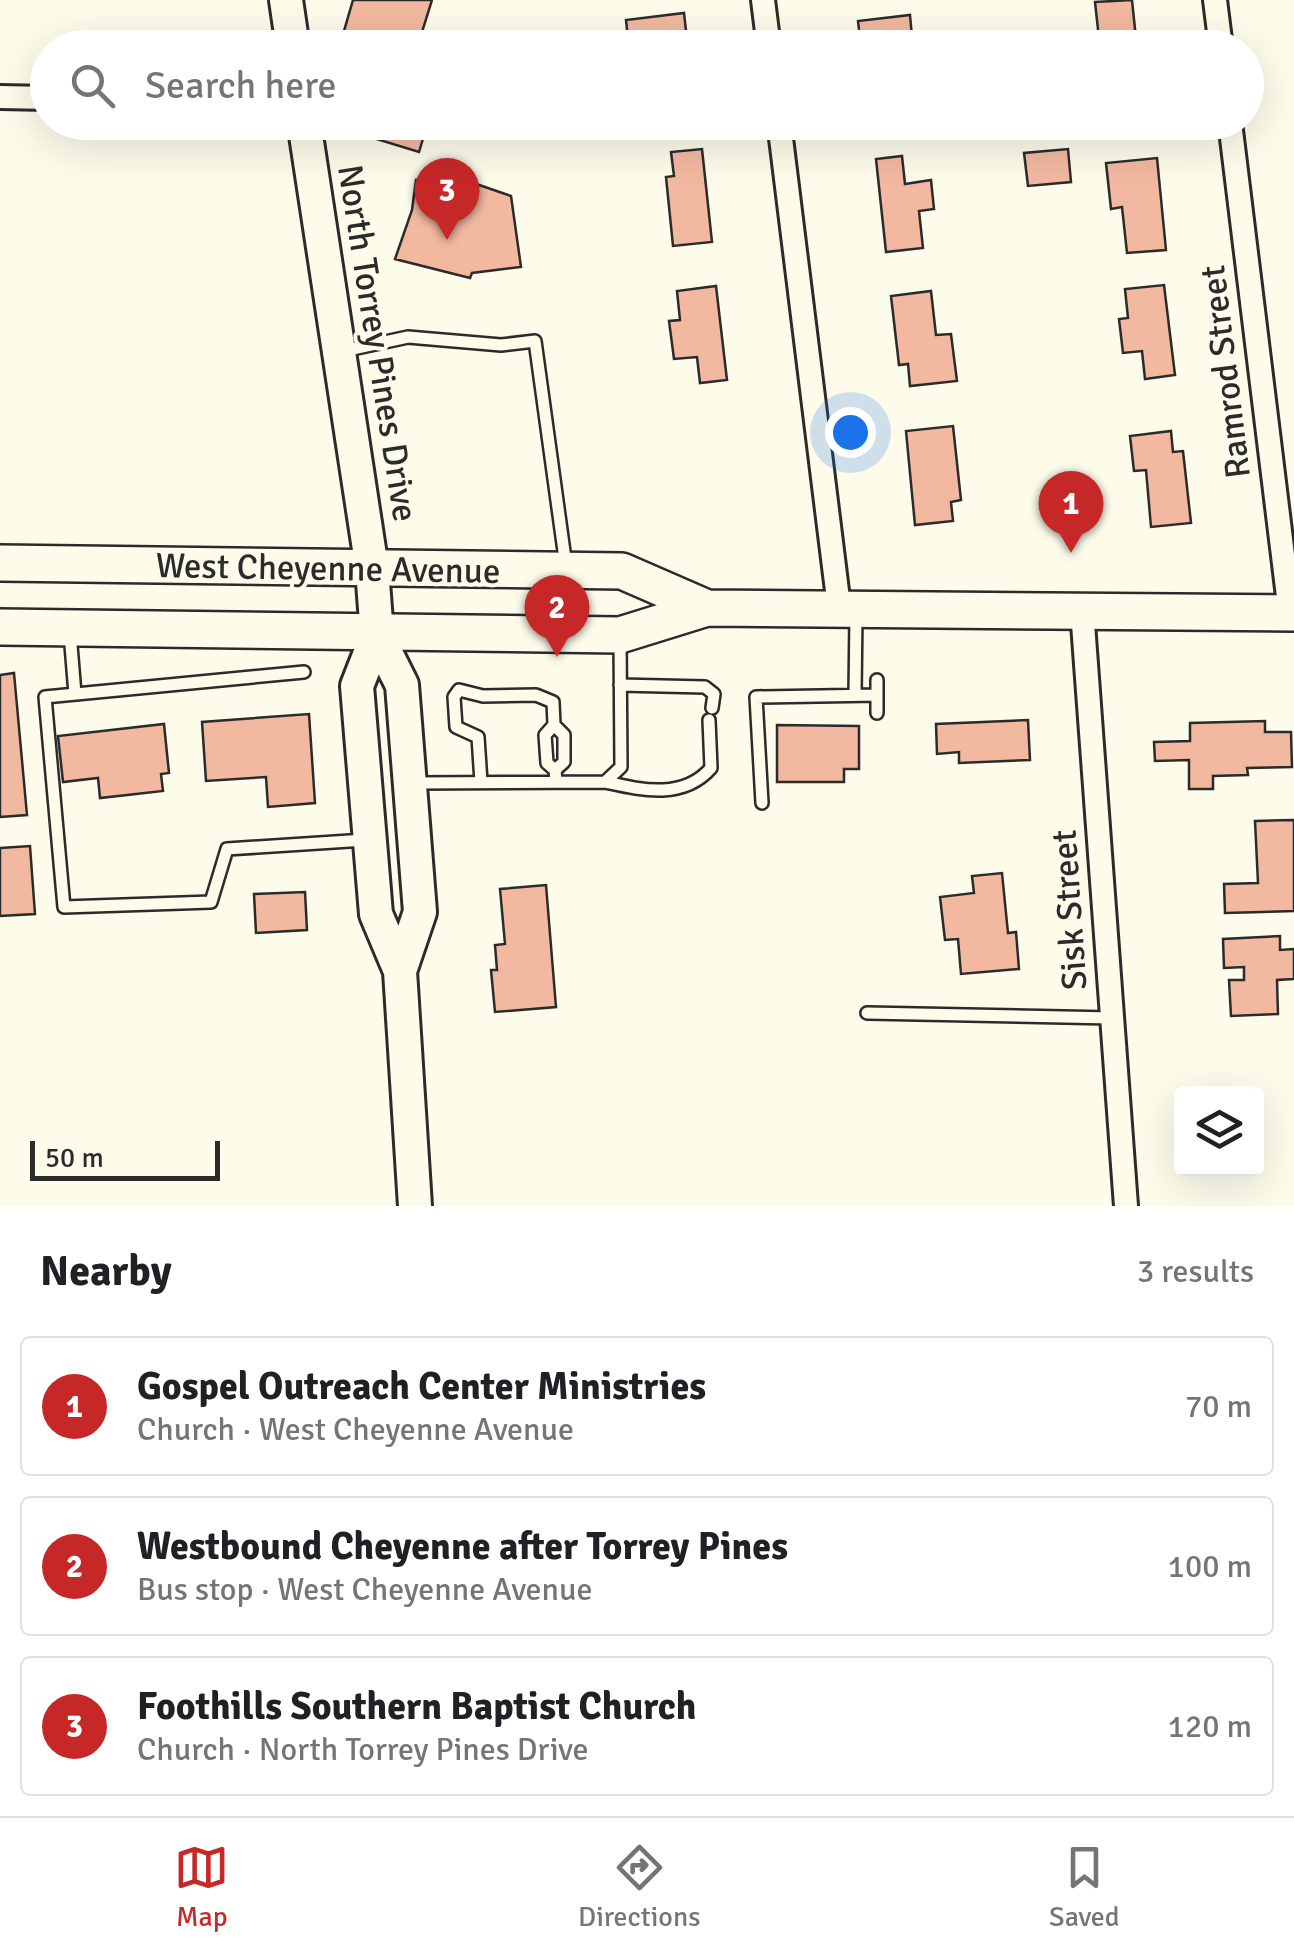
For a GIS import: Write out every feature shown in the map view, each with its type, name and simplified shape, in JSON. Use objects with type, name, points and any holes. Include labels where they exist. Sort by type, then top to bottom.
[{"type":"main road","points":[[286,0],[290,30]]},
{"type":"main road","name":"North Torrey Pines Drive","points":[[307,140],[372,569],[377,635],[402,684],[420,912],[400,971]]},
{"type":"main road","name":"West Cheyenne Avenue","points":[[0,564],[622,570],[707,608]]},
{"type":"main road","name":"West Cheyenne Avenue","points":[[0,627],[620,636],[707,608],[1292,613]]},
{"type":"main road","name":"North Torrey Pines Drive","points":[[377,635],[357,686],[376,914],[400,971],[415,1206]]},
{"type":"main road","points":[[406,741],[385,768],[388,810],[383,826],[369,840],[383,847],[391,861],[402,931],[412,940]]},
{"type":"street","points":[[763,0],[767,30]]},
{"type":"street","points":[[1215,0],[1219,30]]},
{"type":"street","points":[[0,98],[30,98]]},
{"type":"street","points":[[781,140],[848,607]]},
{"type":"street","name":"Ramrod Street","points":[[1232,140],[1292,613]]},
{"type":"street","name":"Sisk Street","points":[[1082,610],[1126,1206]]},
{"type":"lane","points":[[338,352],[408,338],[501,345],[535,341],[566,570]]},
{"type":"lane","points":[[848,607],[854,695]]},
{"type":"lane","points":[[70,628],[75,694]]},
{"type":"lane","points":[[605,782],[621,767],[620,636]]},
{"type":"lane","points":[[304,672],[46,697],[64,907],[212,902],[226,849],[369,840]]},
{"type":"lane","points":[[877,680],[877,713]]},
{"type":"lane","points":[[410,783],[556,776],[647,792],[673,790],[702,779],[711,768],[710,714],[714,694],[705,687],[620,685]]},
{"type":"lane","points":[[481,782],[478,736],[456,727],[454,697],[459,690],[484,696],[536,695],[554,702],[554,725],[564,736],[564,762],[556,776]]},
{"type":"lane","points":[[762,803],[756,697],[877,695]]},
{"type":"lane","points":[[867,1013],[1112,1018]]},
{"type":"building","points":[[353,0],[432,0],[423,30],[344,30]]},
{"type":"building","points":[[1132,0],[1135,30],[1098,30],[1095,2]]},
{"type":"building","points":[[684,13],[686,30],[627,30],[626,20]]},
{"type":"building","points":[[910,15],[911,30],[859,30],[858,21]]},
{"type":"building","points":[[380,140],[423,140],[419,152]]},
{"type":"building","points":[[702,149],[712,242],[673,246],[666,177],[674,176],[671,152]]},
{"type":"building","points":[[1068,149],[1071,182],[1028,186],[1024,153]]},
{"type":"building","points":[[902,156],[905,184],[931,180],[934,209],[919,211],[923,248],[886,252],[876,159]]},
{"type":"building","points":[[1157,158],[1166,250],[1127,253],[1122,207],[1111,209],[1106,163]]},
{"type":"building","points":[[453,176],[511,196],[521,267],[472,273],[470,278],[395,259],[412,210],[416,180]]},
{"type":"building","points":[[1164,285],[1175,375],[1145,379],[1142,351],[1123,353],[1119,319],[1128,318],[1125,289]]},
{"type":"building","points":[[716,286],[727,380],[700,383],[697,357],[674,359],[669,321],[680,320],[677,291]]},
{"type":"building","points":[[931,291],[936,335],[951,334],[957,381],[910,386],[908,364],[899,365],[891,296]]},
{"type":"building","points":[[953,426],[961,500],[951,502],[953,521],[915,525],[906,431]]},
{"type":"building","points":[[1171,431],[1173,452],[1183,451],[1191,523],[1151,527],[1146,470],[1134,471],[1130,436]]},
{"type":"building","points":[[14,673],[27,815],[0,817],[0,675]]},
{"type":"building","points":[[309,714],[315,803],[268,807],[266,777],[206,781],[202,722]]},
{"type":"building","points":[[1028,720],[1030,760],[959,763],[959,752],[937,754],[936,724]]},
{"type":"building","points":[[1265,721],[1265,732],[1291,732],[1292,767],[1247,768],[1248,775],[1213,776],[1213,789],[1189,789],[1189,760],[1155,761],[1154,742],[1190,741],[1190,723]]},
{"type":"building","points":[[164,724],[169,773],[161,774],[163,791],[100,798],[98,778],[63,782],[58,736]]},
{"type":"building","points":[[777,725],[859,726],[859,769],[844,769],[844,782],[777,782]]},
{"type":"building","points":[[1294,820],[1294,911],[1225,913],[1224,884],[1258,883],[1255,821]]},
{"type":"building","points":[[30,846],[35,914],[0,916],[0,848]]},
{"type":"building","points":[[1002,873],[1008,933],[1016,932],[1019,969],[961,974],[958,939],[945,940],[940,897],[974,893],[972,876]]},
{"type":"building","points":[[546,885],[556,1007],[495,1012],[491,970],[497,970],[495,945],[505,944],[500,889]]},
{"type":"building","points":[[305,892],[307,930],[256,933],[254,894]]},
{"type":"building","points":[[1280,936],[1280,950],[1294,949],[1294,979],[1277,980],[1278,1014],[1231,1016],[1229,980],[1244,980],[1244,967],[1224,968],[1223,939]]},
{"type":"place","name":"Foothills Southern Baptist Church","points":[[447,240]]},
{"type":"place","name":"Gospel Outreach Center Ministries","points":[[1071,553]]},
{"type":"place","name":"Westbound Cheyenne after Torrey Pines","points":[[557,657]]}]
